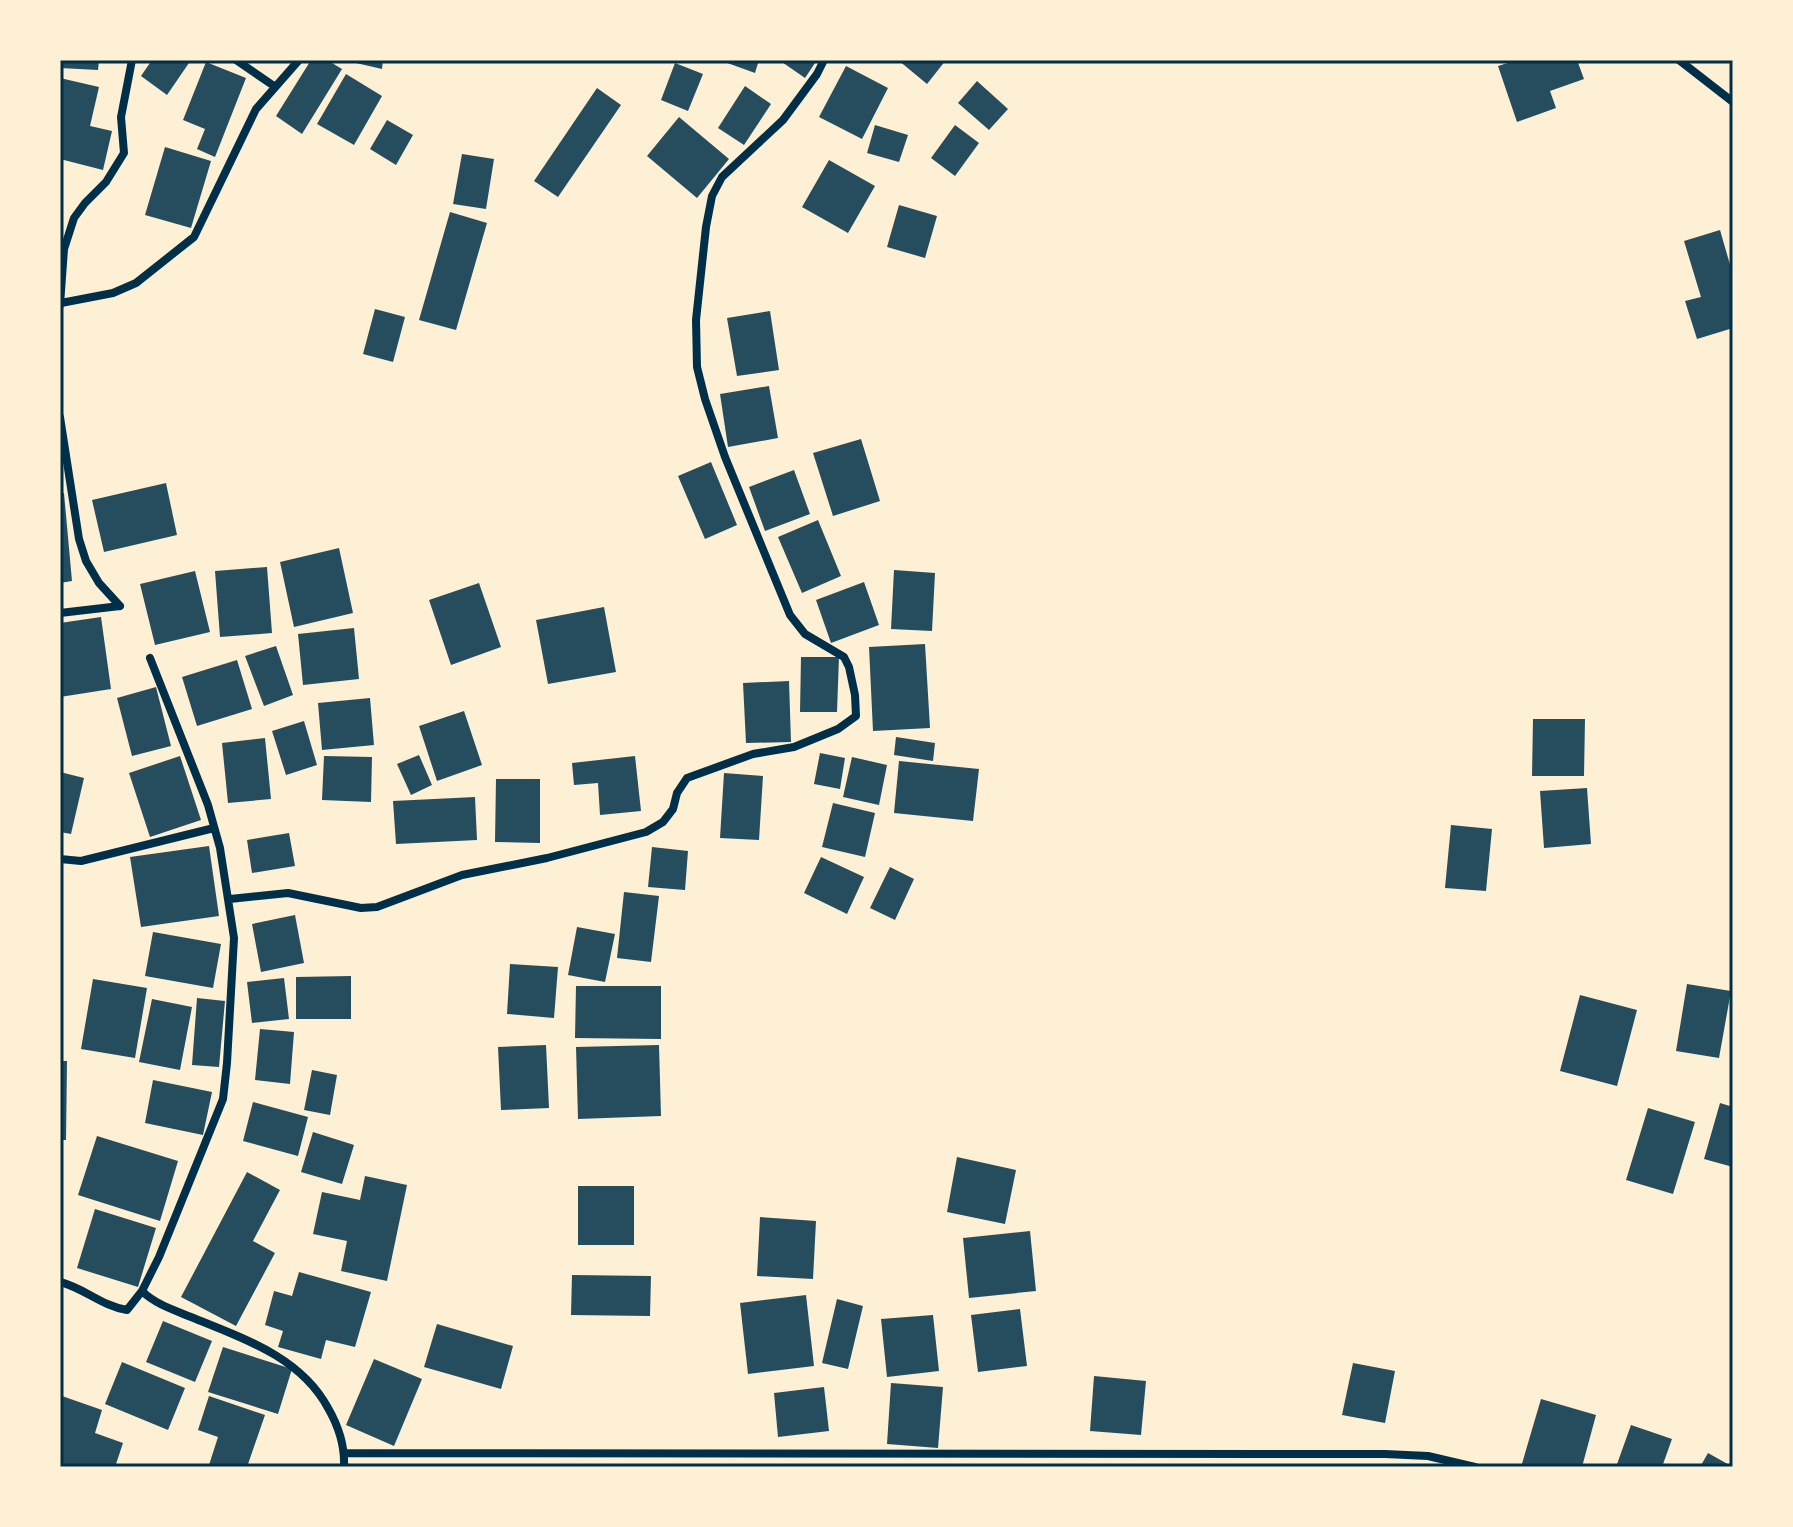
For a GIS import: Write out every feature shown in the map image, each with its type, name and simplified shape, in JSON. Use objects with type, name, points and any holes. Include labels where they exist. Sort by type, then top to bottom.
[{"type":"street","points":[[132,60],[121,117],[124,153],[106,182],[74,218],[64,249],[60,304],[103,295],[136,283],[194,237],[256,109],[299,60]]},
{"type":"street","points":[[236,60],[274,86]]},
{"type":"street","points":[[230,899],[288,893],[361,908],[377,907],[462,875],[547,858],[646,832],[663,822],[673,809],[677,793],[687,778],[753,754],[794,747],[838,729],[856,716],[855,695],[844,657],[805,634],[790,615],[725,457],[697,367],[696,320],[712,196],[722,177],[783,120],[824,60]]},
{"type":"street","points":[[1679,60],[1733,102]]},
{"type":"street","points":[[60,417],[79,539],[86,561],[99,583],[120,606],[60,613]]},
{"type":"street","points":[[60,1282],[92,1294],[111,1307],[127,1310],[142,1291],[159,1257],[223,1099],[234,938],[230,899],[214,828],[150,658]]},
{"type":"street","points":[[60,859],[81,861],[214,828]]},
{"type":"street","points":[[142,1291],[171,1309],[278,1356],[302,1375],[323,1399],[339,1427],[345,1453],[344,1467]]},
{"type":"street","points":[[345,1453],[1385,1454],[1428,1456],[1475,1467]]},
{"type":"building","points":[[60,60],[99,60],[98,70],[60,68]]},
{"type":"building","points":[[152,60],[191,60],[167,95],[141,76]]},
{"type":"building","points":[[311,60],[327,60],[342,69],[302,134],[276,116]]},
{"type":"building","points":[[343,60],[383,60],[382,69]]},
{"type":"building","points":[[719,60],[759,60],[755,73]]},
{"type":"building","points":[[779,60],[817,60],[805,78]]},
{"type":"building","points":[[898,60],[946,60],[927,84]]},
{"type":"building","points":[[1517,60],[1577,60],[1584,79],[1550,91],[1556,108],[1517,122],[1498,66]]},
{"type":"building","points":[[206,62],[246,78],[215,157],[197,149],[205,129],[183,120]]},
{"type":"building","points":[[675,63],[703,74],[688,111],[661,100]]},
{"type":"building","points":[[846,66],[888,88],[862,139],[819,117]]},
{"type":"building","points":[[346,74],[382,96],[354,145],[317,124]]},
{"type":"building","points":[[60,78],[99,87],[90,126],[112,131],[103,170],[60,159]]},
{"type":"building","points":[[977,81],[1008,109],[989,130],[958,103]]},
{"type":"building","points":[[745,86],[771,104],[744,145],[718,128]]},
{"type":"building","points":[[597,88],[621,105],[558,197],[534,181]]},
{"type":"building","points":[[679,117],[729,159],[697,198],[647,156]]},
{"type":"building","points":[[387,120],[413,135],[396,165],[370,149]]},
{"type":"building","points":[[875,125],[908,135],[899,162],[867,153]]},
{"type":"building","points":[[955,125],[979,143],[955,176],[931,158]]},
{"type":"building","points":[[165,147],[211,161],[191,228],[145,215]]},
{"type":"building","points":[[462,154],[494,159],[486,209],[453,204]]},
{"type":"building","points":[[829,160],[875,186],[848,233],[802,207]]},
{"type":"building","points":[[899,205],[937,216],[925,258],[887,247]]},
{"type":"building","points":[[450,212],[487,223],[456,330],[419,320]]},
{"type":"building","points":[[1720,230],[1733,275],[1733,328],[1697,339],[1685,301],[1701,297],[1684,241]]},
{"type":"building","points":[[375,309],[405,317],[393,362],[363,354]]},
{"type":"building","points":[[770,311],[779,370],[737,376],[727,318]]},
{"type":"building","points":[[769,386],[778,438],[728,447],[720,394]]},
{"type":"building","points":[[861,439],[880,501],[833,516],[813,453]]},
{"type":"building","points":[[711,462],[737,525],[705,539],[678,476]]},
{"type":"building","points":[[794,470],[810,514],[765,531],[749,487]]},
{"type":"building","points":[[166,483],[177,535],[104,552],[92,500]]},
{"type":"building","points":[[64,493],[72,581],[60,583],[60,494]]},
{"type":"building","points":[[818,520],[841,576],[802,593],[778,537]]},
{"type":"building","points":[[339,548],[353,613],[294,627],[280,562]]},
{"type":"building","points":[[267,567],[272,633],[220,637],[215,571]]},
{"type":"building","points":[[894,570],[935,573],[932,631],[891,629]]},
{"type":"building","points":[[195,571],[210,632],[155,645],[140,584]]},
{"type":"building","points":[[864,582],[879,625],[831,643],[816,600]]},
{"type":"building","points":[[479,583],[501,647],[451,665],[429,600]]},
{"type":"building","points":[[604,607],[616,672],[548,684],[536,620]]},
{"type":"building","points":[[101,617],[111,689],[60,697],[60,623]]},
{"type":"building","points":[[354,628],[359,679],[303,685],[298,634]]},
{"type":"building","points":[[925,644],[930,728],[873,731],[869,647]]},
{"type":"building","points":[[276,646],[293,695],[264,706],[245,656]]},
{"type":"building","points":[[801,657],[839,657],[837,712],[800,712]]},
{"type":"building","points":[[237,660],[252,709],[197,726],[182,677]]},
{"type":"building","points":[[789,681],[791,742],[746,743],[743,683]]},
{"type":"building","points":[[156,687],[171,746],[132,756],[117,698]]},
{"type":"building","points":[[370,698],[374,745],[322,750],[318,703]]},
{"type":"building","points":[[464,711],[482,765],[437,781],[419,726]]},
{"type":"building","points":[[1533,719],[1585,719],[1584,776],[1532,776]]},
{"type":"building","points":[[304,721],[317,765],[286,775],[272,731]]},
{"type":"building","points":[[896,737],[935,743],[933,761],[894,755]]},
{"type":"building","points":[[265,738],[271,799],[228,803],[222,743]]},
{"type":"building","points":[[820,753],[845,758],[840,789],[814,784]]},
{"type":"building","points":[[419,755],[432,785],[411,795],[397,764]]},
{"type":"building","points":[[180,756],[201,820],[150,837],[129,773]]},
{"type":"building","points":[[324,756],[372,757],[371,802],[322,800]]},
{"type":"building","points":[[635,756],[641,811],[600,815],[598,783],[574,785],[572,763]]},
{"type":"building","points":[[852,757],[887,765],[879,805],[843,797]]},
{"type":"building","points":[[899,761],[979,769],[973,821],[894,813]]},
{"type":"building","points":[[60,772],[84,778],[71,834],[60,832]]},
{"type":"building","points":[[724,773],[763,776],[759,840],[720,838]]},
{"type":"building","points":[[496,779],[540,779],[540,843],[495,842]]},
{"type":"building","points":[[1587,788],[1591,844],[1544,848],[1540,791]]},
{"type":"building","points":[[475,797],[477,840],[396,844],[393,801]]},
{"type":"building","points":[[833,803],[875,813],[865,857],[822,847]]},
{"type":"building","points":[[1451,825],[1492,829],[1486,891],[1445,888]]},
{"type":"building","points":[[289,833],[295,866],[252,873],[247,840]]},
{"type":"building","points":[[209,846],[219,916],[141,927],[130,857]]},
{"type":"building","points":[[652,847],[688,851],[685,890],[648,887]]},
{"type":"building","points":[[821,857],[864,877],[847,914],[804,893]]},
{"type":"building","points":[[890,867],[914,879],[895,920],[870,908]]},
{"type":"building","points":[[624,892],[659,896],[651,962],[617,958]]},
{"type":"building","points":[[295,915],[304,963],[261,972],[252,924]]},
{"type":"building","points":[[577,927],[615,934],[605,982],[568,975]]},
{"type":"building","points":[[153,932],[221,944],[213,988],[145,976]]},
{"type":"building","points":[[510,964],[558,967],[554,1018],[507,1014]]},
{"type":"building","points":[[351,976],[351,1019],[296,1019],[296,977]]},
{"type":"building","points":[[284,978],[289,1019],[252,1023],[247,982]]},
{"type":"building","points":[[93,979],[147,988],[135,1058],[81,1049]]},
{"type":"building","points":[[1687,984],[1731,991],[1719,1058],[1676,1051]]},
{"type":"building","points":[[576,986],[661,986],[661,1039],[575,1038]]},
{"type":"building","points":[[1580,995],[1637,1010],[1617,1086],[1560,1071]]},
{"type":"building","points":[[197,998],[225,1001],[219,1067],[192,1065]]},
{"type":"building","points":[[152,999],[192,1007],[180,1070],[139,1062]]},
{"type":"building","points":[[260,1029],[294,1032],[290,1084],[255,1080]]},
{"type":"building","points":[[546,1045],[549,1108],[501,1110],[498,1047]]},
{"type":"building","points":[[659,1045],[661,1116],[578,1119],[576,1047]]},
{"type":"building","points":[[60,1061],[67,1061],[66,1140],[60,1140]]},
{"type":"building","points":[[312,1070],[337,1075],[330,1115],[304,1110]]},
{"type":"building","points":[[153,1080],[212,1092],[203,1135],[145,1123]]},
{"type":"building","points":[[253,1102],[308,1117],[298,1156],[243,1141]]},
{"type":"building","points":[[1720,1103],[1733,1107],[1733,1167],[1704,1159]]},
{"type":"building","points":[[1648,1108],[1695,1122],[1673,1194],[1626,1180]]},
{"type":"building","points":[[313,1132],[354,1145],[342,1184],[301,1172]]},
{"type":"building","points":[[97,1136],[178,1161],[160,1221],[78,1195]]},
{"type":"building","points":[[957,1157],[1016,1170],[1005,1224],[947,1212]]},
{"type":"building","points":[[247,1172],[280,1190],[253,1241],[275,1253],[236,1326],[181,1297]]},
{"type":"building","points":[[365,1176],[407,1185],[387,1281],[341,1271],[347,1241],[313,1234],[322,1192],[360,1200]]},
{"type":"building","points":[[578,1186],[634,1186],[634,1245],[578,1245]]},
{"type":"building","points":[[95,1209],[156,1228],[138,1287],[77,1268]]},
{"type":"building","points":[[760,1217],[816,1221],[813,1279],[757,1276]]},
{"type":"building","points":[[1030,1231],[1036,1291],[969,1298],[963,1238]]},
{"type":"building","points":[[299,1272],[371,1292],[355,1347],[326,1340],[321,1359],[278,1347],[283,1331],[265,1325],[274,1291],[292,1296]]},
{"type":"building","points":[[572,1275],[651,1276],[650,1316],[571,1315]]},
{"type":"building","points":[[806,1295],[814,1366],[748,1374],[740,1303]]},
{"type":"building","points":[[837,1299],[863,1306],[848,1369],[822,1363]]},
{"type":"building","points":[[1020,1309],[1027,1366],[978,1372],[971,1315]]},
{"type":"building","points":[[933,1315],[939,1371],[887,1377],[881,1319]]},
{"type":"building","points":[[163,1321],[212,1341],[195,1382],[146,1362]]},
{"type":"building","points":[[437,1324],[513,1346],[501,1389],[424,1367]]},
{"type":"building","points":[[223,1347],[292,1369],[278,1414],[208,1392]]},
{"type":"building","points":[[374,1359],[422,1379],[394,1446],[346,1425]]},
{"type":"building","points":[[122,1362],[185,1388],[168,1430],[105,1404]]},
{"type":"building","points":[[1353,1363],[1395,1371],[1385,1423],[1342,1415]]},
{"type":"building","points":[[1094,1376],[1146,1381],[1141,1435],[1090,1431]]},
{"type":"building","points":[[891,1383],[943,1387],[938,1448],[887,1444]]},
{"type":"building","points":[[824,1387],[829,1431],[778,1437],[774,1393]]},
{"type":"building","points":[[62,1396],[102,1410],[95,1433],[123,1443],[115,1467],[60,1465]]},
{"type":"building","points":[[209,1396],[265,1415],[247,1467],[209,1465],[218,1437],[198,1430]]},
{"type":"building","points":[[1541,1399],[1596,1415],[1582,1467],[1521,1467]]},
{"type":"building","points":[[1631,1425],[1672,1439],[1662,1467],[1616,1467]]},
{"type":"building","points":[[1708,1453],[1733,1467],[1700,1467]]}]
